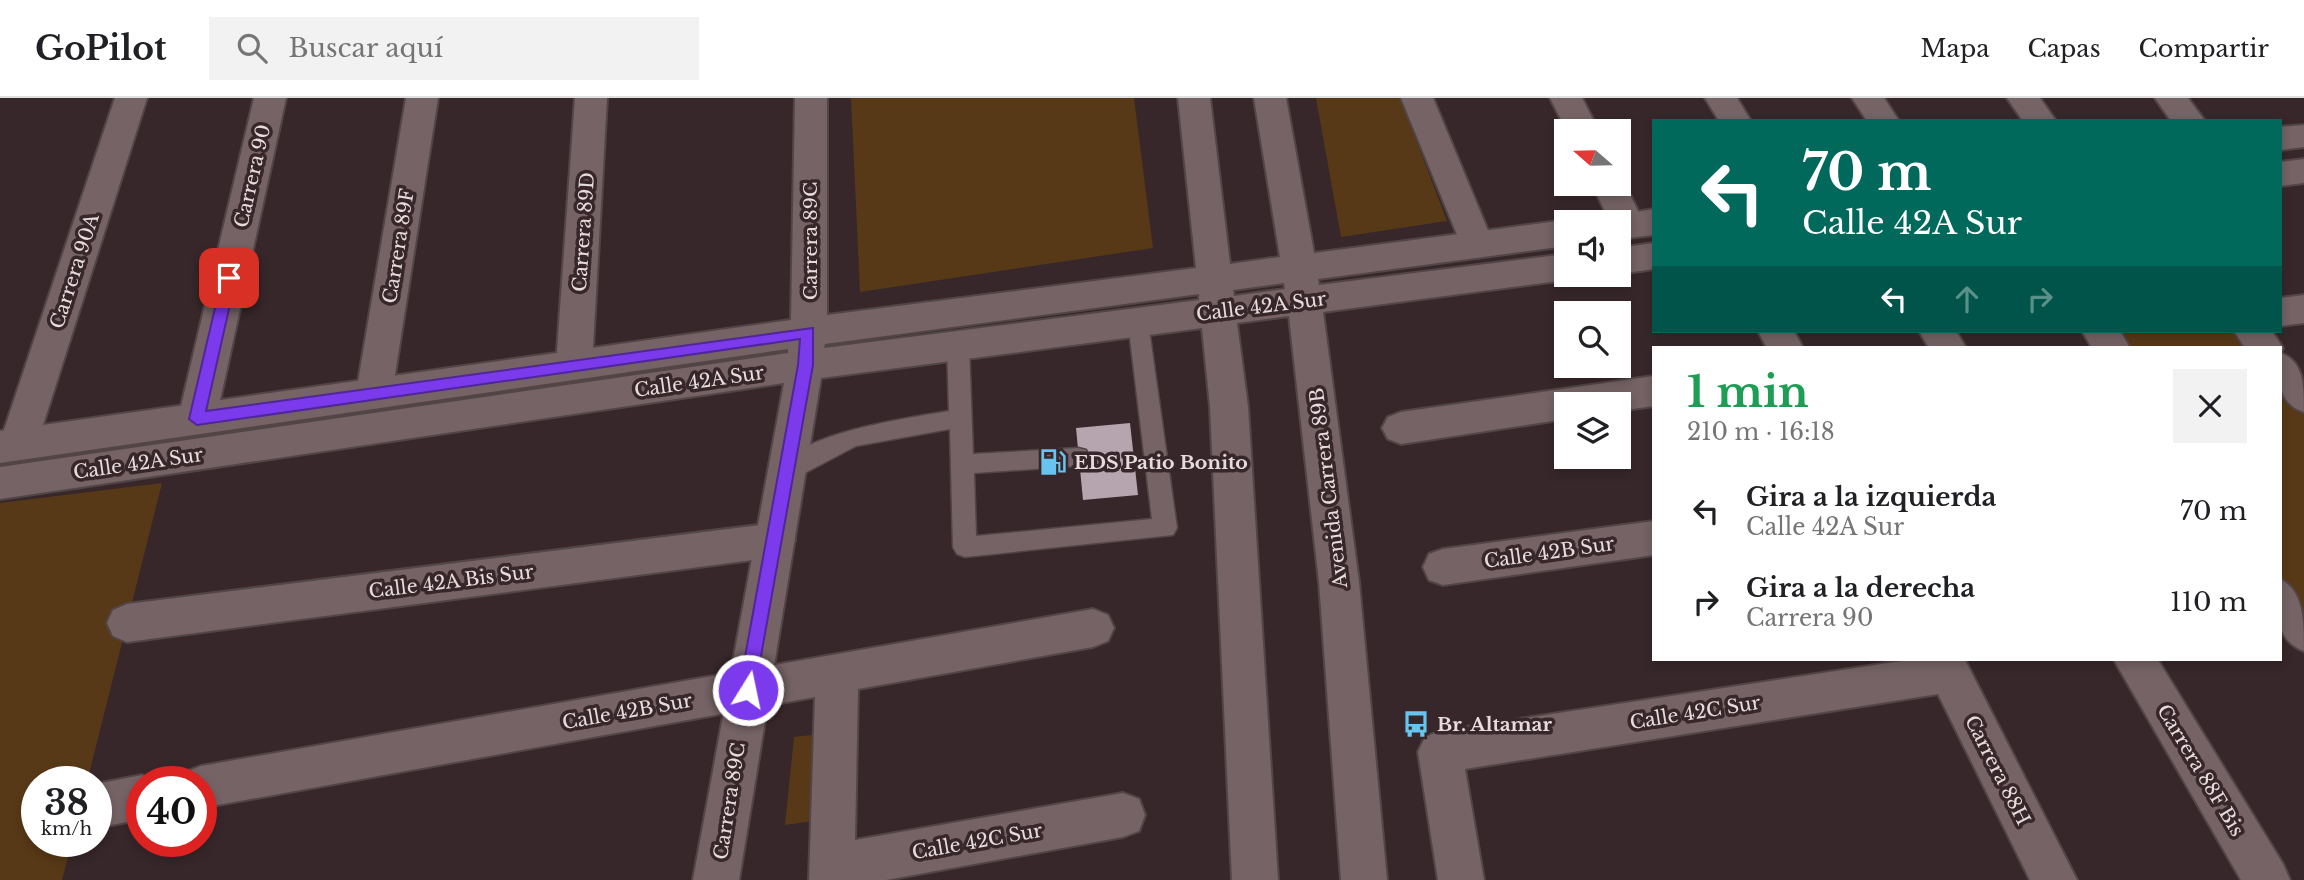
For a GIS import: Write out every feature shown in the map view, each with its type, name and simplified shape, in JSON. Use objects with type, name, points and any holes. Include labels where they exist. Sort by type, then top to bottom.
[{"type":"street","name":"Carrera 90A","points":[[9,445],[131,98]]},
{"type":"street","name":"Carrera 90","points":[[197,419],[270,98]]},
{"type":"street","name":"Carrera 89F","points":[[374,394],[422,98]]},
{"type":"street","name":"Carrera 89D","points":[[574,365],[591,98]]},
{"type":"street","name":"Carrera 89C","points":[[716,880],[807,348],[811,98]]},
{"type":"street","points":[[1194,98],[1229,407],[1255,880]]},
{"type":"street","name":"Avenida Carrera 89B","points":[[1270,98],[1301,284],[1339,581],[1364,880]]},
{"type":"street","points":[[1417,98],[1477,245]]},
{"type":"street","points":[[1566,98],[1577,119]]},
{"type":"street","points":[[1721,98],[1734,119]]},
{"type":"street","points":[[1868,98],[1882,119]]},
{"type":"street","points":[[2023,98],[2039,119]]},
{"type":"street","points":[[2171,98],[2187,119]]},
{"type":"street","points":[[2282,139],[2304,136]]},
{"type":"street","points":[[2282,174],[2304,171]]},
{"type":"street","points":[[1616,196],[1634,224]]},
{"type":"street","name":"Calle 42A Sur","points":[[1301,284],[1477,245],[1554,235]]},
{"type":"street","points":[[1631,259],[1652,256]]},
{"type":"street","name":"Calle 42A Sur","points":[[0,483],[807,348],[1301,284],[1554,268]]},
{"type":"street","name":"Calle 42A Sur","points":[[9,445],[574,365],[807,348],[958,345],[1138,322],[1217,295]]},
{"type":"street","points":[[2282,312],[2304,309]]},
{"type":"street","points":[[2282,370],[2304,397]]},
{"type":"street","points":[[1401,428],[1652,391]]},
{"type":"street","name":"Calle 42B Sur","points":[[1443,566],[1652,538]]},
{"type":"street","name":"Calle 42A Bis Sur","points":[[127,623],[775,540]]},
{"type":"street","points":[[2282,600],[2304,632]]},
{"type":"street","name":"Calle 42B Sur","points":[[217,784],[1093,628]]},
{"type":"street","name":"Carrera 88F Bis","points":[[2136,661],[2267,880]]},
{"type":"street","name":"Calle 42C Sur","points":[[1461,880],[1440,752],[1946,666]]},
{"type":"street","name":"Carrera 88H","points":[[1946,666],[2054,880]]},
{"type":"street","points":[[832,874],[837,674]]},
{"type":"street","name":"Calle 42C Sur","points":[[832,874],[1123,815]]},
{"type":"lane","points":[[958,345],[965,547],[1165,527],[1144,456],[1138,322]]},
{"type":"lane","points":[[786,473],[819,452],[853,437],[961,418]]},
{"type":"lane","points":[[962,464],[1078,457]]},
{"type":"shaded area","points":[[851,98],[1134,98],[1153,248],[860,292]]},
{"type":"shaded area","points":[[1316,98],[1400,98],[1447,221],[1341,237]]},
{"type":"shaded area","points":[[2101,333],[2255,333],[2264,346],[2111,346]]},
{"type":"shaded area","points":[[2282,369],[2304,397],[2304,632],[2282,600]]},
{"type":"shaded area","points":[[162,483],[91,766],[21,766],[21,857],[68,857],[62,880],[0,880],[0,503]]},
{"type":"shaded area","points":[[821,734],[819,820],[785,825],[794,737]]},
{"type":"building","points":[[1130,423],[1138,495],[1083,500],[1076,428]]},
{"type":"place","name":"EDS Patio Bonito","points":[[1053,462]]},
{"type":"place","name":"Br. Altamar","points":[[1416,724]]},
{"type":"route","points":[[229,278],[197,419],[808,332],[806,365],[748,690]]}]
